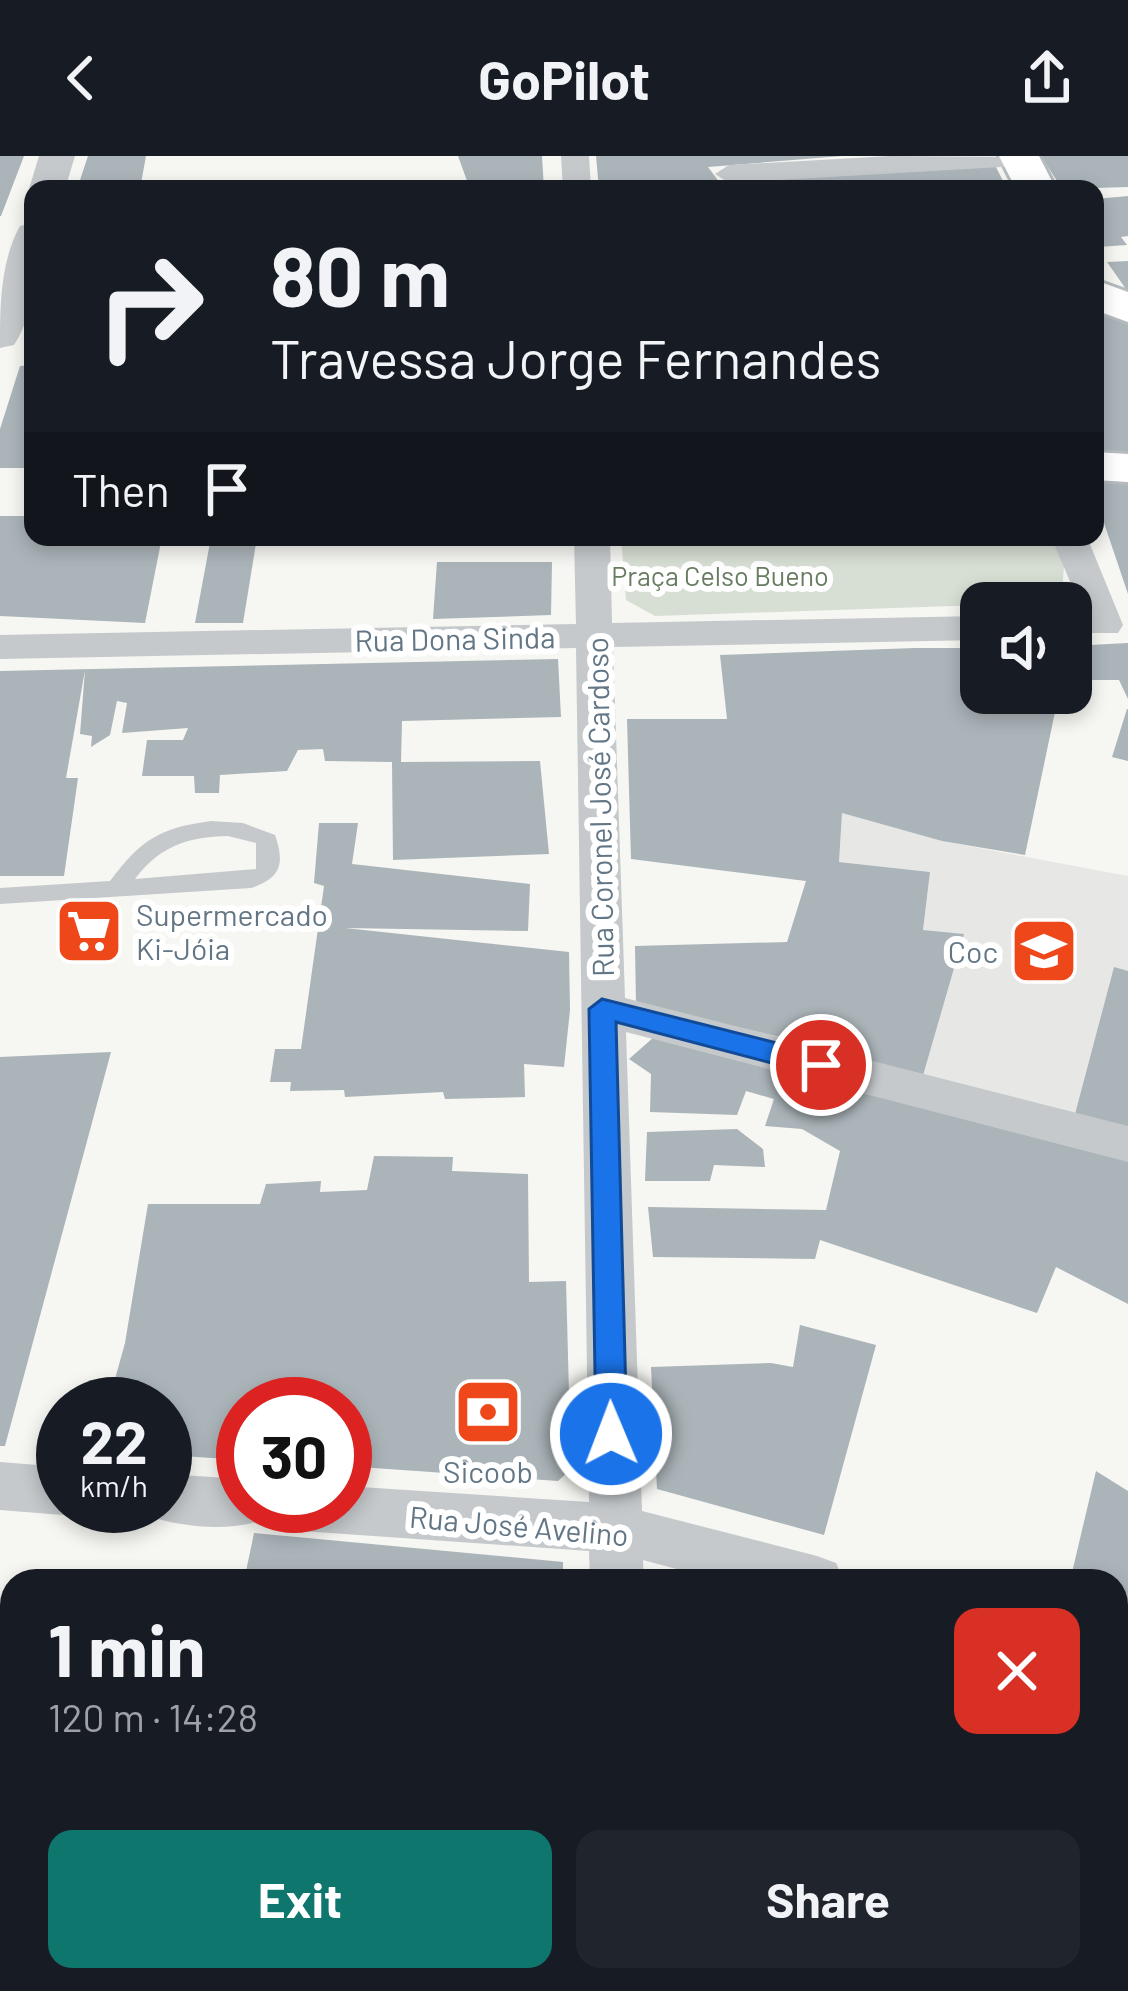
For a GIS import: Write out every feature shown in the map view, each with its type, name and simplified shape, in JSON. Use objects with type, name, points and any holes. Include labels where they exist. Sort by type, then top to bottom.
[{"type":"street","points":[[729,174],[1019,157]]},
{"type":"street","points":[[3,317],[24,258]]},
{"type":"street","name":"Rua Coronel José Cardoso","points":[[592,546],[616,1569]]},
{"type":"street","points":[[1072,546],[1101,627]]},
{"type":"street","name":"Rua Dona Sinda","points":[[0,646],[960,628]]},
{"type":"street","points":[[602,1009],[1128,1144]]},
{"type":"street","points":[[0,1486],[36,1489]]},
{"type":"street","name":"Rua José Avelino","points":[[372,1512],[614,1528],[771,1569]]},
{"type":"lane","points":[[0,896],[115,890],[260,878],[269,865],[267,840],[260,833],[237,830],[170,837],[153,846],[115,890]]},
{"type":"shaded area","name":"Coc","points":[[842,813],[942,841],[1128,876],[1128,971],[1114,968],[1075,1114],[922,1079],[964,935],[923,930],[930,872],[839,862]]},
{"type":"green space","name":"Praça Celso Bueno","points":[[622,546],[1058,546],[1064,566],[1063,582],[960,582],[960,606],[655,616],[626,600]]},
{"type":"building","points":[[0,156],[24,156],[1,216],[0,216]]},
{"type":"building","points":[[88,156],[146,156],[142,180],[80,180]]},
{"type":"building","points":[[458,156],[542,156],[543,180],[467,180]]},
{"type":"building","points":[[596,156],[842,156],[708,167],[718,180],[598,180]]},
{"type":"building","points":[[1041,156],[1128,156],[1128,187],[1104,188],[1104,180],[1056,180]]},
{"type":"building","points":[[995,165],[1002,180],[766,180]]},
{"type":"building","points":[[1128,196],[1128,236],[1121,237],[1127,245],[1104,247],[1104,198]]},
{"type":"building","points":[[1128,261],[1128,292],[1107,262]]},
{"type":"building","points":[[1104,314],[1128,321],[1128,454],[1104,452]]},
{"type":"building","points":[[20,366],[24,366],[24,468],[0,468],[0,429]]},
{"type":"building","points":[[1104,480],[1128,480],[1128,594],[1104,523]]},
{"type":"building","points":[[0,516],[24,516],[24,546],[160,546],[145,623],[0,616]]},
{"type":"building","points":[[209,546],[256,546],[243,623],[195,623]]},
{"type":"building","points":[[437,562],[552,562],[551,615],[433,619]]},
{"type":"building","points":[[1128,643],[1128,699],[1119,680],[1092,680],[1092,645]]},
{"type":"building","points":[[960,648],[960,714],[1055,714],[1025,855],[942,841],[842,813],[839,862],[930,872],[923,930],[964,934],[922,1079],[837,1057],[794,1040],[636,1005],[635,946],[787,942],[806,881],[631,859],[627,719],[727,719],[720,655]]},
{"type":"building","points":[[558,659],[561,717],[402,721],[401,762],[540,761],[549,854],[393,860],[392,762],[325,761],[323,749],[298,750],[287,771],[220,775],[219,793],[195,793],[194,776],[142,776],[147,740],[183,740],[188,728],[122,733],[127,703],[117,701],[110,735],[91,747],[92,736],[80,734],[85,670],[66,778],[78,778],[64,876],[0,876],[0,671]]},
{"type":"building","points":[[1128,709],[1128,761],[1112,757]]},
{"type":"building","points":[[319,823],[358,823],[352,864],[530,884],[528,931],[345,928],[569,952],[564,1067],[524,1064],[525,1097],[445,1099],[443,1092],[345,1097],[344,1090],[290,1091],[291,1082],[270,1082],[275,1049],[301,1049],[324,886],[314,883]]},
{"type":"building","points":[[1114,967],[1128,971],[1128,1128],[1075,1114]]},
{"type":"building","points":[[654,1037],[1128,1159],[1128,1304],[1056,1267],[1037,1313],[820,1240],[815,1259],[653,1257],[648,1207],[826,1210],[840,1151],[802,1129],[765,1126],[774,1099],[746,1091],[737,1115],[650,1112],[651,1074],[629,1059]]},
{"type":"building","points":[[111,1052],[5,1446],[0,1446],[0,1057]]},
{"type":"building","points":[[737,1129],[763,1149],[765,1167],[714,1165],[710,1181],[645,1181],[647,1132]]},
{"type":"building","points":[[374,1156],[453,1157],[452,1171],[528,1174],[529,1282],[566,1281],[571,1469],[558,1481],[372,1468],[372,1377],[216,1377],[216,1458],[192,1457],[192,1377],[116,1377],[148,1204],[260,1204],[266,1184],[321,1181],[320,1192],[367,1190]]},
{"type":"building","points":[[800,1325],[876,1345],[824,1535],[657,1489],[651,1367],[771,1363],[793,1367]]},
{"type":"building","points":[[1096,1471],[1128,1491],[1128,1569],[1073,1569]]},
{"type":"building","points":[[254,1533],[563,1562],[563,1569],[246,1569]]},
{"type":"place","name":"Supermercado Ki-Jóia","points":[[89,931]]},
{"type":"place","name":"Coc","points":[[1044,951]]},
{"type":"place","name":"Sicoob","points":[[488,1412]]},
{"type":"route","points":[[611,1434],[602,1009],[821,1065]]}]
